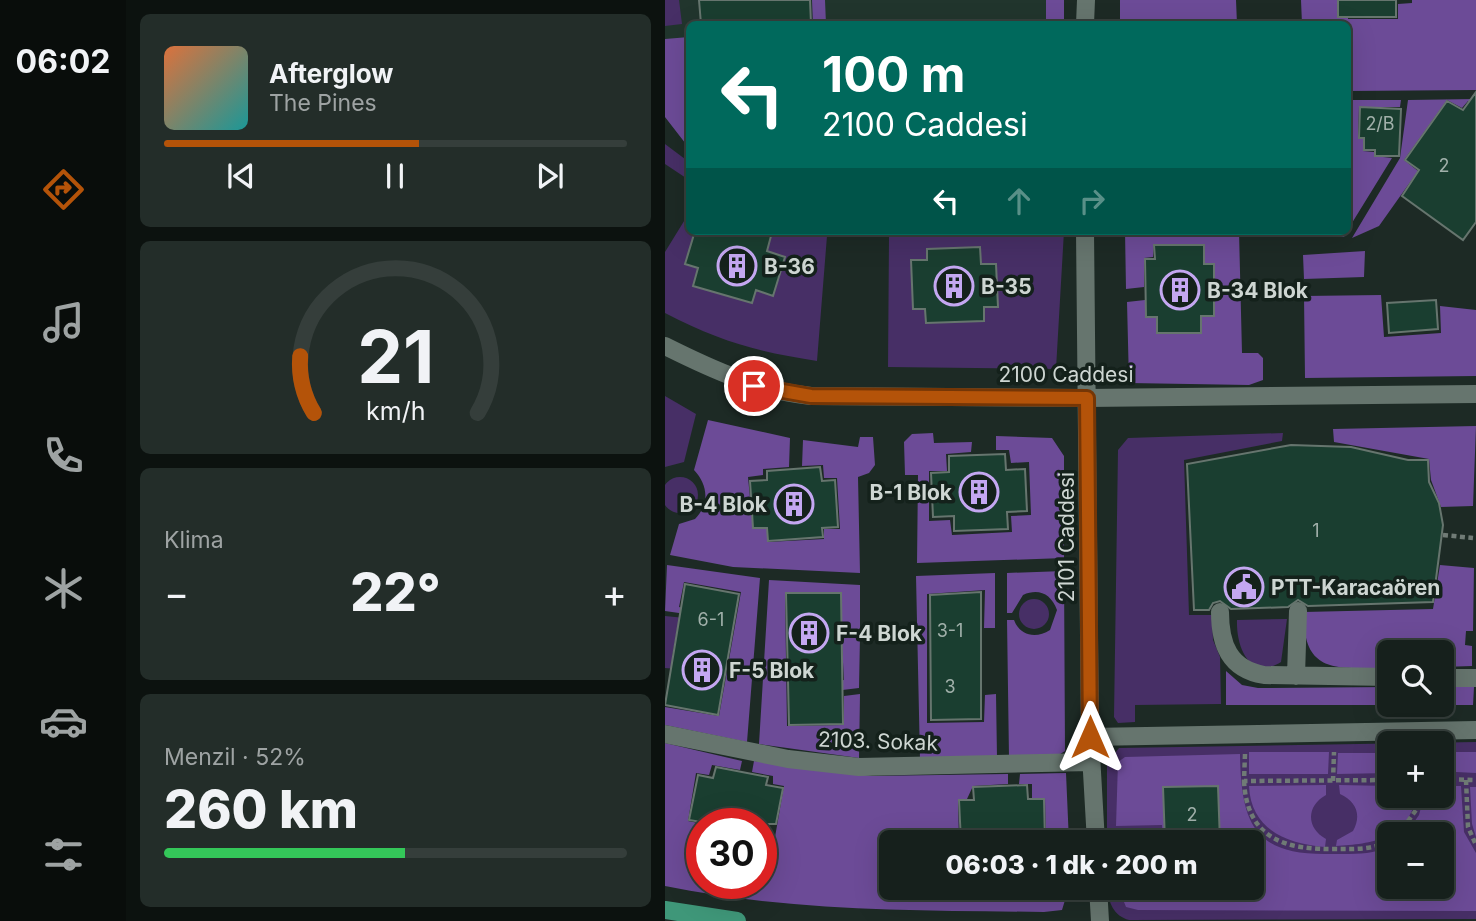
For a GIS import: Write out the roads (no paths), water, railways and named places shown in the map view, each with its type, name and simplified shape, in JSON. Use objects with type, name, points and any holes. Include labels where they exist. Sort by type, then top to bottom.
[{"type":"main road","points":[[665,910],[694,918],[737,921]]},
{"type":"street","points":[[1086,0],[1086,21]]},
{"type":"street","name":"2101 Caddesi","points":[[1086,235],[1090,737],[1094,830]]},
{"type":"street","name":"2100 Caddesi","points":[[665,346],[737,380],[791,394],[1087,398],[1476,394]]},
{"type":"street","points":[[1296,676],[1298,611]]},
{"type":"street","points":[[1220,612],[1222,640],[1236,663],[1255,674],[1377,677]]},
{"type":"street","points":[[1454,678],[1476,678]]},
{"type":"street","points":[[1090,737],[1476,730]]},
{"type":"street","name":"2103. Sokak","points":[[665,734],[787,759],[859,766],[1091,762]]},
{"type":"street","points":[[1099,900],[1100,921]]},
{"type":"place","name":"B-36","points":[[737,266]]},
{"type":"place","name":"B-35","points":[[954,286]]},
{"type":"place","name":"B-34 Blok","points":[[1180,290]]},
{"type":"place","name":"B-1 Blok","points":[[979,492]]},
{"type":"place","name":"B-4 Blok","points":[[794,504]]},
{"type":"place","name":"PTT-Karacaören","points":[[1244,587]]},
{"type":"place","name":"F-4 Blok","points":[[809,633]]},
{"type":"place","name":"F-5 Blok","points":[[702,670]]}]
